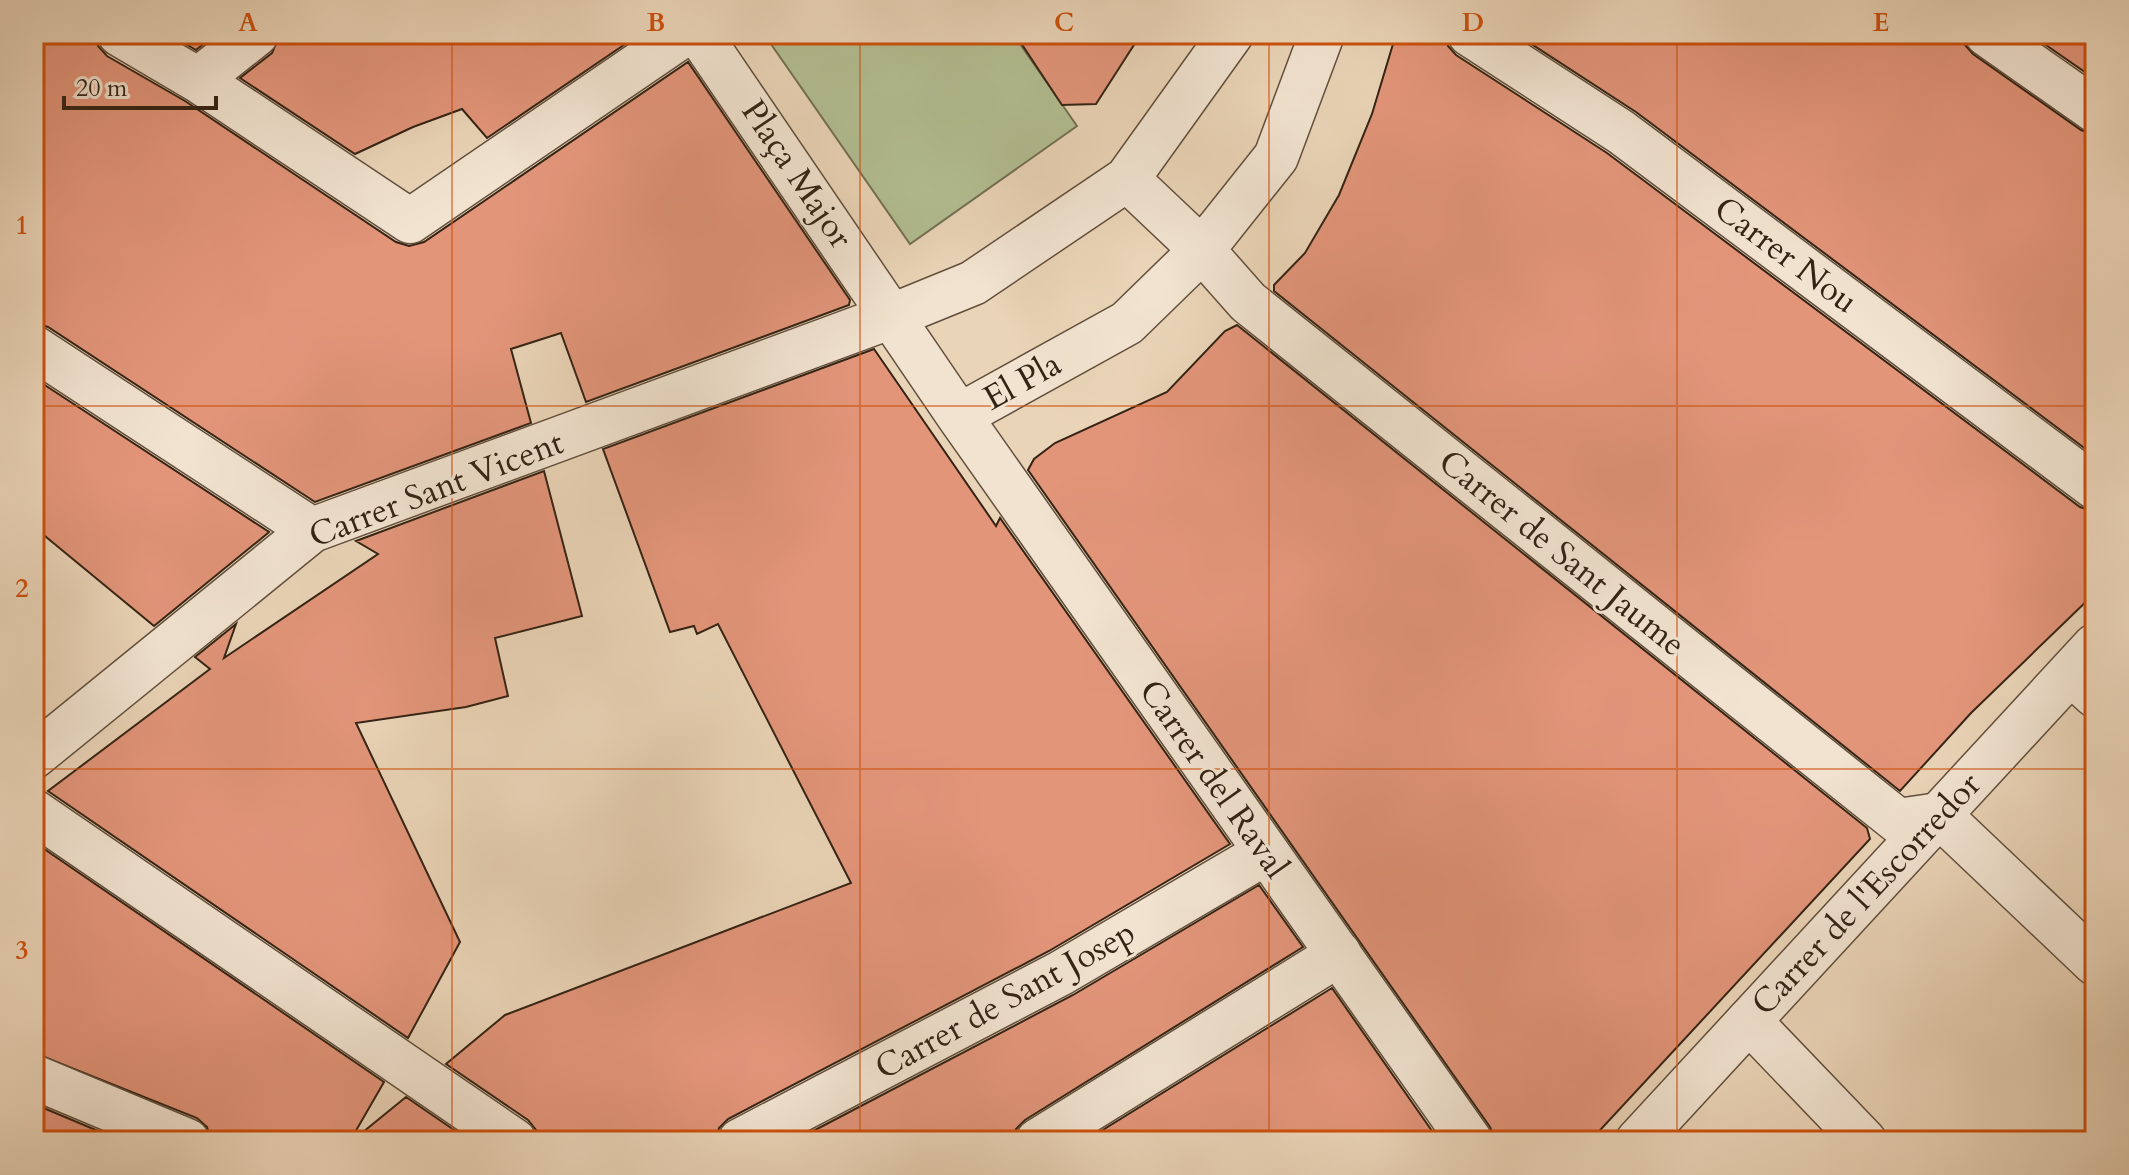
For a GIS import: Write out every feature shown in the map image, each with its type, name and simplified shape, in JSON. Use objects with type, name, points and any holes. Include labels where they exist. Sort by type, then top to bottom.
[{"type":"street","points":[[120,34],[198,80],[410,221],[684,34]]},
{"type":"street","points":[[198,80],[256,34]]},
{"type":"street","name":"Plaça Major","points":[[699,34],[892,316]]},
{"type":"street","points":[[892,316],[973,283],[1127,179],[1231,34]]},
{"type":"street","name":"El Pla","points":[[892,316],[959,416],[1127,323],[1202,250],[1276,157],[1322,34]]},
{"type":"street","name":"Carrer Nou","points":[[1470,34],[1621,132],[2095,487]]},
{"type":"street","points":[[1987,34],[2095,110]]},
{"type":"street","points":[[1127,179],[1202,250]]},
{"type":"street","name":"Carrer de Sant Jaume","points":[[1202,250],[1248,302],[1898,821],[1939,815]]},
{"type":"street","name":"Carrer Sant Vicent","points":[[34,756],[312,530],[892,316]]},
{"type":"street","points":[[34,348],[312,530]]},
{"type":"street","name":"Carrer del Raval","points":[[959,416],[1470,1141]]},
{"type":"street","name":"Carrer de l'Escorredor","points":[[1638,1141],[1939,815],[2087,671]]},
{"type":"street","points":[[34,812],[514,1141]]},
{"type":"street","points":[[1939,815],[2095,963]]},
{"type":"street","name":"Carrer de Sant Josep","points":[[740,1141],[1061,973],[1265,853]]},
{"type":"street","points":[[1038,1141],[1339,954]]},
{"type":"street","points":[[1749,1021],[1864,1141]]},
{"type":"street","points":[[34,1077],[187,1141]]},
{"type":"green space","points":[[764,34],[1013,34],[1077,126],[910,244]]},
{"type":"building","points":[[34,34],[95,34],[98,46],[107,56],[185,101],[396,242],[409,246],[424,242],[688,62],[850,300],[849,305],[586,402],[561,333],[511,349],[531,423],[315,502],[48,327],[34,323]]},
{"type":"building","points":[[169,34],[216,34],[196,50]]},
{"type":"building","points":[[280,34],[640,34],[487,138],[462,109],[413,127],[355,154],[240,78],[272,53]]},
{"type":"building","points":[[1015,34],[1141,34],[1096,104],[1062,105]]},
{"type":"building","points":[[1396,34],[1445,34],[1448,46],[1456,55],[1607,153],[2080,507],[2095,512],[2095,593],[1971,713],[1900,791],[1274,291],[1274,285],[1305,253],[1339,195],[1372,114]]},
{"type":"building","points":[[1516,34],[1962,34],[1965,45],[1973,54],[2081,130],[2095,135],[2095,456],[1636,112]]},
{"type":"building","points":[[2030,34],[2095,34],[2095,79]]},
{"type":"building","points":[[1237,325],[1867,828],[1870,839],[1590,1141],[1495,1141],[1490,1127],[1028,470],[1034,459],[1055,443],[1167,392],[1225,331]]},
{"type":"building","points":[[874,349],[996,526],[1000,518],[1230,844],[1049,951],[728,1119],[719,1128],[715,1141],[539,1141],[536,1130],[528,1120],[446,1064],[505,1015],[851,883],[718,624],[697,634],[694,626],[670,632],[603,449]]},
{"type":"building","points":[[34,378],[269,532],[154,626],[34,527]]},
{"type":"building","points":[[544,471],[582,616],[495,638],[508,696],[466,707],[356,723],[460,942],[408,1038],[48,791],[210,669],[195,657],[236,624],[224,658],[378,554],[356,541]]},
{"type":"building","points":[[34,842],[384,1082],[350,1141],[211,1141],[207,1127],[197,1118],[34,1053]]},
{"type":"building","points":[[1259,885],[1303,947],[1025,1120],[1016,1129],[1013,1141],[794,1141],[1073,995]]},
{"type":"building","points":[[1332,988],[1439,1141],[1085,1141]]},
{"type":"building","points":[[406,1097],[470,1141],[352,1141]]},
{"type":"building","points":[[34,1104],[122,1141],[34,1141]]}]
